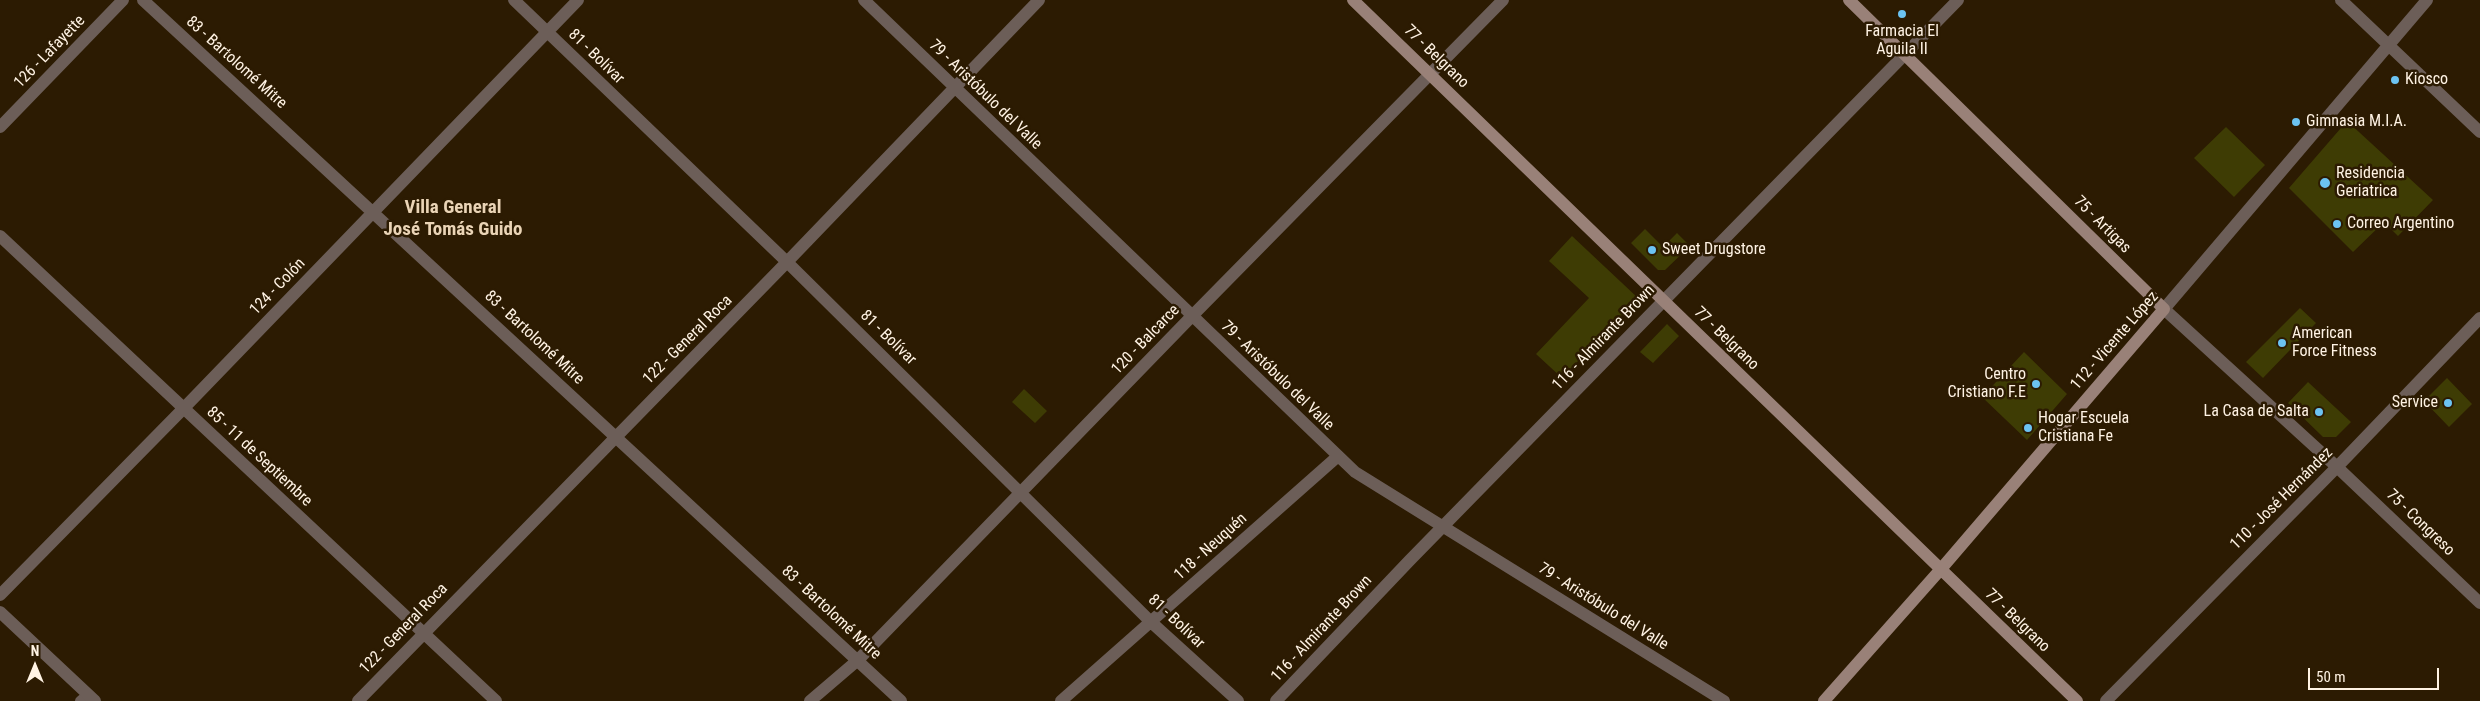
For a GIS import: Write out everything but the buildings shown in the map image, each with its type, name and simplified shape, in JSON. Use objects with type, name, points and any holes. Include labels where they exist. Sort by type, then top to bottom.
[{"type":"street","name":"126 - Lafayette","points":[[0,127],[124,0]]},
{"type":"street","name":"83 - Bartolomé Mitre","points":[[143,0],[901,701]]},
{"type":"street","name":"81 - Bolívar","points":[[514,0],[787,262],[1151,622],[1238,701]]},
{"type":"street","name":"124 - Colón","points":[[0,595],[183,409],[578,0]]},
{"type":"street","name":"79 - Aristóbulo del Valle","points":[[864,0],[1337,457],[1356,472],[1443,528],[1724,701]]},
{"type":"street","name":"122 - General Roca","points":[[358,701],[787,262],[1039,0]]},
{"type":"street","name":"77 - Belgrano","points":[[1354,0],[2077,701]]},
{"type":"street","name":"120 - Balcarce","points":[[810,701],[858,660],[1192,316],[1503,0]]},
{"type":"street","name":"75 - Artigas","points":[[1849,0],[2164,309],[2337,467]]},
{"type":"street","name":"116 - Almirante Brown","points":[[1276,701],[1663,300],[1958,0]]},
{"type":"street","points":[[2341,0],[2480,132]]},
{"type":"street","name":"112 - Vicente López","points":[[1824,701],[1940,570],[2427,0]]},
{"type":"street","name":"85 - 11 de Septiembre","points":[[0,236],[496,701]]},
{"type":"street","name":"110 - José Hernández","points":[[2106,701],[2337,467],[2480,318]]},
{"type":"street","name":"118 - Neuquén","points":[[1061,701],[1337,457]]},
{"type":"street","name":"75 - Congreso","points":[[2337,467],[2480,603]]},
{"type":"street","points":[[0,612],[88,699]]},
{"type":"place","name":"Farmacia El Aguila II","points":[[1902,14]]},
{"type":"place","name":"Kiosco","points":[[2395,80]]},
{"type":"place","name":"Gimnasia M.I.A.","points":[[2296,122]]},
{"type":"place","name":"Residencia Geriatrica","points":[[2325,183]]},
{"type":"place","name":"Correo Argentino","points":[[2337,224]]},
{"type":"place","name":"Sweet Drugstore","points":[[1652,250]]},
{"type":"place","name":"American Force Fitness","points":[[2282,343]]},
{"type":"place","name":"Centro Cristiano F.E","points":[[2036,384]]},
{"type":"place","name":"Service","points":[[2448,403]]},
{"type":"place","name":"La Casa de Salta","points":[[2319,412]]},
{"type":"place","name":"Hogar Escuela Cristiana Fe","points":[[2028,428]]},
{"type":"district","name":"Villa General José Tomás Guido","points":[[453,219]]}]
